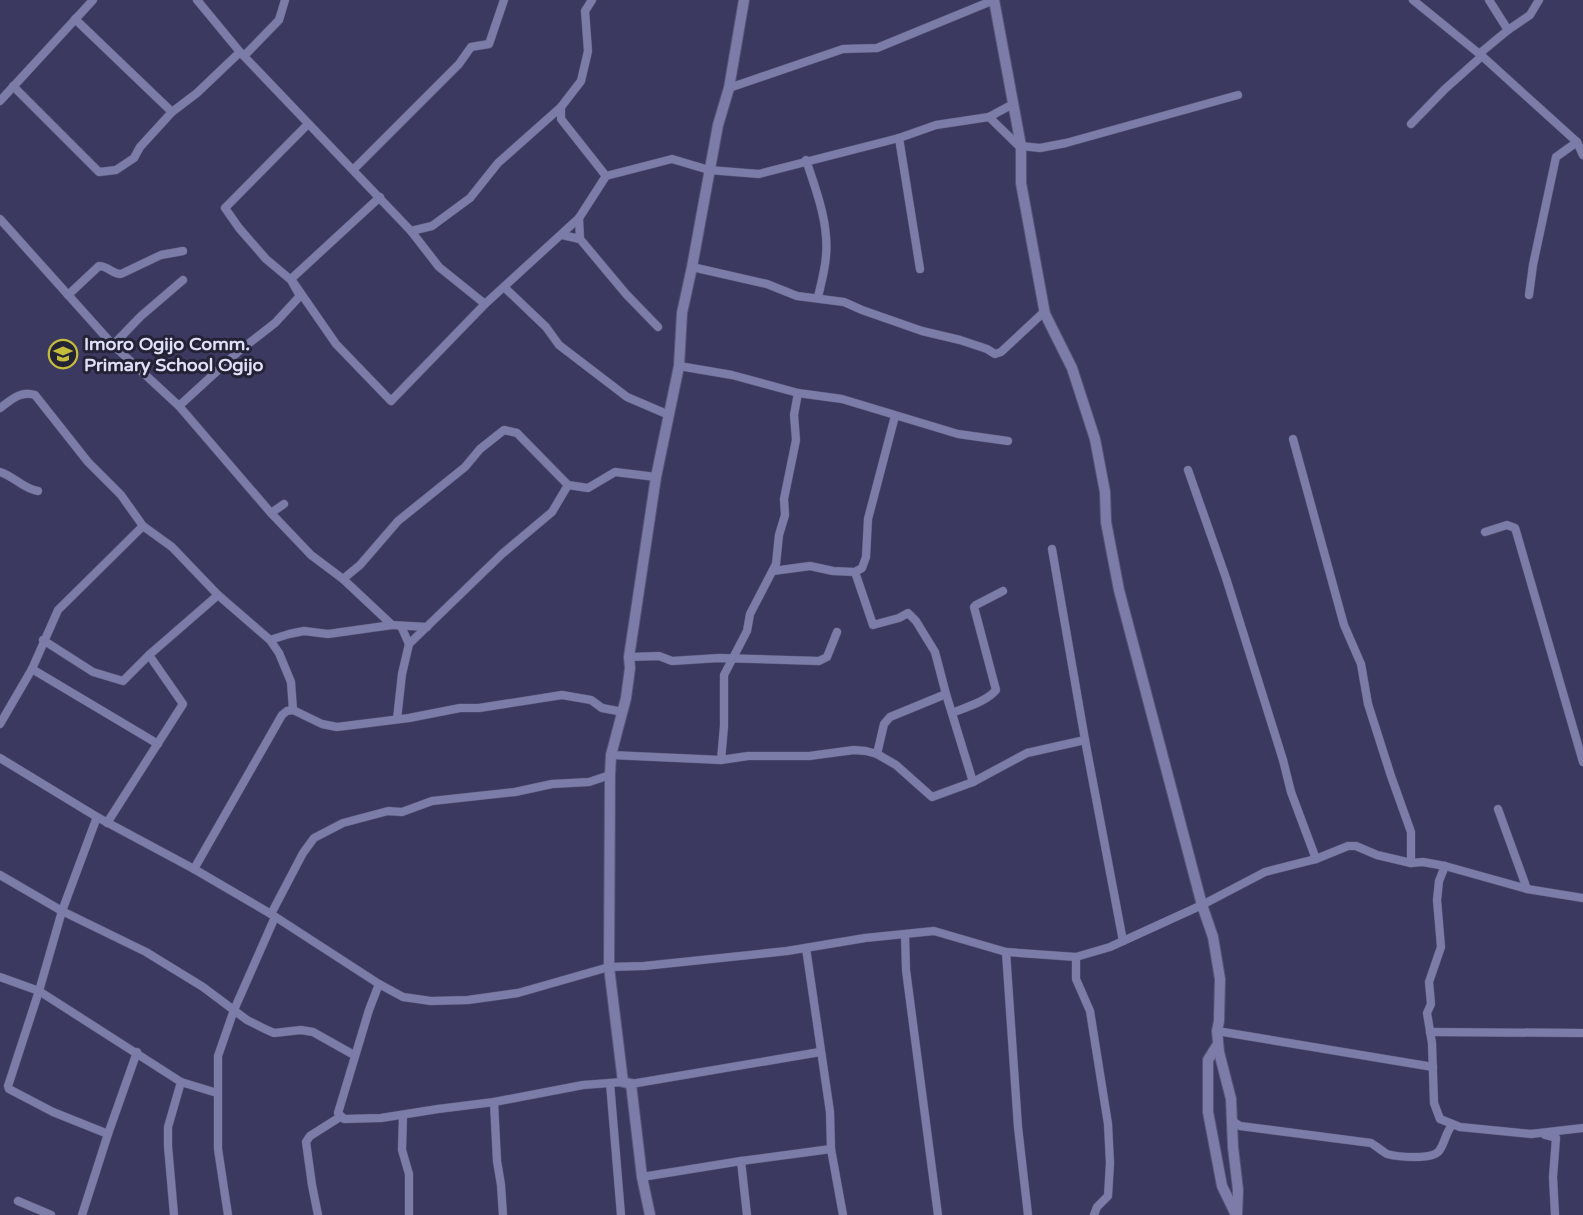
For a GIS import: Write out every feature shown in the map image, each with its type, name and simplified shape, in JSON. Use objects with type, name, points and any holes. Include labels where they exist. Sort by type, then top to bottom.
[{"type":"street","points":[[0,101],[93,0]]},
{"type":"street","points":[[197,0],[242,54],[411,231],[439,267],[485,304]]},
{"type":"street","points":[[13,86],[99,172],[116,170],[134,158],[140,147],[172,112],[197,93],[279,20],[285,0]]},
{"type":"street","points":[[354,169],[459,64],[471,47],[489,44],[504,0]]},
{"type":"street","points":[[411,231],[432,226],[470,198],[498,163],[561,107],[581,81],[588,51],[585,11],[592,0]]},
{"type":"street","points":[[650,1215],[609,967],[611,755],[623,712],[656,477],[679,366],[682,313],[718,125],[729,88],[744,0]]},
{"type":"street","points":[[729,88],[843,50],[877,48],[994,0],[1021,147],[1021,183],[1044,311],[1072,368],[1095,439],[1105,492],[1106,522],[1119,590],[1202,905],[1213,937],[1220,979],[1218,1043],[1235,1126],[1233,1147],[1238,1190],[1236,1215]]},
{"type":"street","points":[[1413,0],[1480,55],[1577,142],[1583,155]]},
{"type":"street","points":[[1489,0],[1508,30]]},
{"type":"street","points":[[1411,124],[1480,55],[1508,30],[1530,15],[1539,0]]},
{"type":"street","points":[[75,19],[172,112]]},
{"type":"street","points":[[989,117],[1021,147],[1040,148],[1066,143],[1238,95]]},
{"type":"street","points":[[380,197],[291,279],[336,344],[391,401],[485,304],[579,218],[606,176],[672,159],[709,170],[759,174],[806,160],[824,158],[899,138],[936,125],[989,117],[1013,104]]},
{"type":"street","points":[[561,107],[561,119],[606,176]]},
{"type":"street","points":[[179,406],[239,351],[275,323],[300,296],[291,280],[266,259],[238,228],[225,208],[308,124]]},
{"type":"street","points":[[899,138],[920,269]]},
{"type":"street","points":[[1529,295],[1533,265],[1556,157],[1577,142]]},
{"type":"street","points":[[806,160],[822,212],[826,255],[818,297]]},
{"type":"street","points":[[579,218],[579,239]]},
{"type":"street","points":[[0,219],[112,345],[179,406],[271,513],[311,555],[343,579],[392,625]]},
{"type":"street","points":[[562,235],[579,239],[658,327]]},
{"type":"street","points":[[68,295],[99,266],[105,266],[121,274],[161,255],[183,250]]},
{"type":"street","points":[[692,267],[767,284],[796,296],[844,302],[922,332],[960,340],[995,354],[1001,352],[1044,311]]},
{"type":"street","points":[[112,345],[141,316],[183,280]]},
{"type":"street","points":[[504,287],[546,327],[559,345],[627,398],[669,415]]},
{"type":"street","points":[[679,366],[732,375],[798,393],[842,399],[958,434],[1008,441]]},
{"type":"street","points":[[721,760],[724,675],[747,631],[750,614],[773,571],[785,515],[784,499],[796,440],[794,415],[798,393]]},
{"type":"street","points":[[0,408],[20,394],[35,395],[88,462],[121,495],[143,526],[172,547],[218,595],[270,640],[279,653],[291,682],[292,710]]},
{"type":"street","points":[[773,571],[810,566],[833,571],[855,572],[862,568],[867,557],[868,519],[895,416]]},
{"type":"street","points":[[343,579],[360,565],[398,521],[465,467],[480,449],[504,430],[517,433],[568,485],[588,488],[615,472],[656,477]]},
{"type":"street","points":[[1293,439],[1344,625],[1361,664],[1368,704],[1412,832],[1411,863]]},
{"type":"street","points":[[1188,470],[1226,578],[1284,760],[1291,792],[1316,859]]},
{"type":"street","points":[[0,472],[15,477],[32,490],[38,491]]},
{"type":"street","points":[[397,719],[402,674],[409,644],[502,554],[552,512],[568,485]]},
{"type":"street","points":[[271,513],[284,504]]},
{"type":"street","points":[[1485,532],[1507,525],[1512,526],[1516,531],[1583,762]]},
{"type":"street","points":[[0,724],[32,669],[58,610],[143,526]]},
{"type":"street","points":[[1052,549],[1123,941]]},
{"type":"street","points":[[855,572],[873,625],[899,618],[908,613],[916,621],[935,652],[973,782]]},
{"type":"street","points":[[952,713],[978,702],[996,690],[974,607],[1003,591]]},
{"type":"street","points":[[43,640],[93,672],[123,681],[149,655],[218,595]]},
{"type":"street","points":[[270,640],[304,631],[328,634],[392,625],[427,627]]},
{"type":"street","points":[[401,626],[409,644]]},
{"type":"street","points":[[629,657],[659,656],[672,661],[734,658],[819,662],[827,657],[837,632]]},
{"type":"street","points":[[107,823],[183,704],[149,655]]},
{"type":"street","points":[[32,669],[158,744]]},
{"type":"street","points":[[877,754],[884,724],[890,717],[946,694]]},
{"type":"street","points":[[194,869],[282,715],[287,711],[292,710],[322,724],[337,727],[374,724],[460,708],[479,708],[562,695],[591,700],[602,708],[623,712]]},
{"type":"street","points":[[611,755],[721,760],[748,756],[809,756],[854,750],[877,754],[897,765],[932,797],[973,782],[1027,753],[1085,740]]},
{"type":"street","points":[[0,758],[107,823],[194,869],[273,915],[379,984],[403,997],[431,1001],[468,1000],[518,993],[609,967],[644,966],[934,931],[1006,952],[1076,957],[1123,941],[1202,905],[1265,872],[1316,859],[1348,846],[1356,846],[1377,855],[1411,863],[1423,862],[1445,866],[1527,889],[1583,898]]},
{"type":"street","points":[[228,1215],[218,1149],[218,1056],[234,1010],[273,915],[303,853],[314,838],[343,823],[388,811],[402,812],[432,801],[515,792],[552,784],[589,782],[610,775]]},
{"type":"street","points":[[1498,809],[1527,889]]},
{"type":"street","points":[[97,817],[62,911],[8,1086],[53,1112],[108,1134]]},
{"type":"street","points":[[1445,866],[1441,873],[1437,900],[1441,947],[1429,982],[1431,1004],[1427,1013],[1436,1111],[1440,1119],[1452,1125],[1510,1133],[1541,1134],[1583,1128]]},
{"type":"street","points":[[0,875],[62,911],[147,952],[203,987],[247,1020],[274,1033],[301,1030],[313,1032],[354,1055]]},
{"type":"street","points":[[905,935],[906,970],[938,1215]]},
{"type":"street","points":[[806,948],[830,1112],[831,1149],[843,1215]]},
{"type":"street","points":[[1006,952],[1018,1126],[1028,1215]]},
{"type":"street","points":[[1076,957],[1076,979],[1090,1011],[1108,1124],[1110,1185],[1108,1196],[1097,1207],[1094,1215]]},
{"type":"street","points":[[0,977],[39,991],[181,1082],[218,1093]]},
{"type":"street","points":[[340,1117],[338,1113],[354,1055],[379,984]]},
{"type":"street","points":[[1217,1032],[1433,1067]]},
{"type":"street","points":[[1430,1032],[1583,1033]]},
{"type":"street","points":[[1218,1043],[1208,1060],[1208,1112],[1222,1186],[1236,1215]]},
{"type":"street","points":[[318,1215],[306,1142],[310,1136],[340,1117],[350,1120],[403,1115],[494,1102],[584,1085],[627,1083],[820,1052]]},
{"type":"street","points":[[82,1215],[137,1053]]},
{"type":"street","points":[[174,1215],[168,1127],[181,1082]]},
{"type":"street","points":[[610,1083],[621,1215]]},
{"type":"street","points":[[494,1102],[503,1215]]},
{"type":"street","points":[[403,1115],[402,1150],[409,1174],[409,1215]]},
{"type":"street","points":[[1235,1126],[1371,1143],[1387,1154],[1421,1158],[1438,1152],[1452,1125]]},
{"type":"street","points":[[1541,1134],[1556,1138],[1553,1177],[1555,1215]]},
{"type":"street","points":[[642,1177],[831,1149]]},
{"type":"street","points":[[741,1161],[747,1215]]},
{"type":"street","points":[[18,1201],[51,1215]]},
{"type":"place","name":"Imoro Ogijo Comm. Primary School Ogijo","points":[[63,354]]}]
